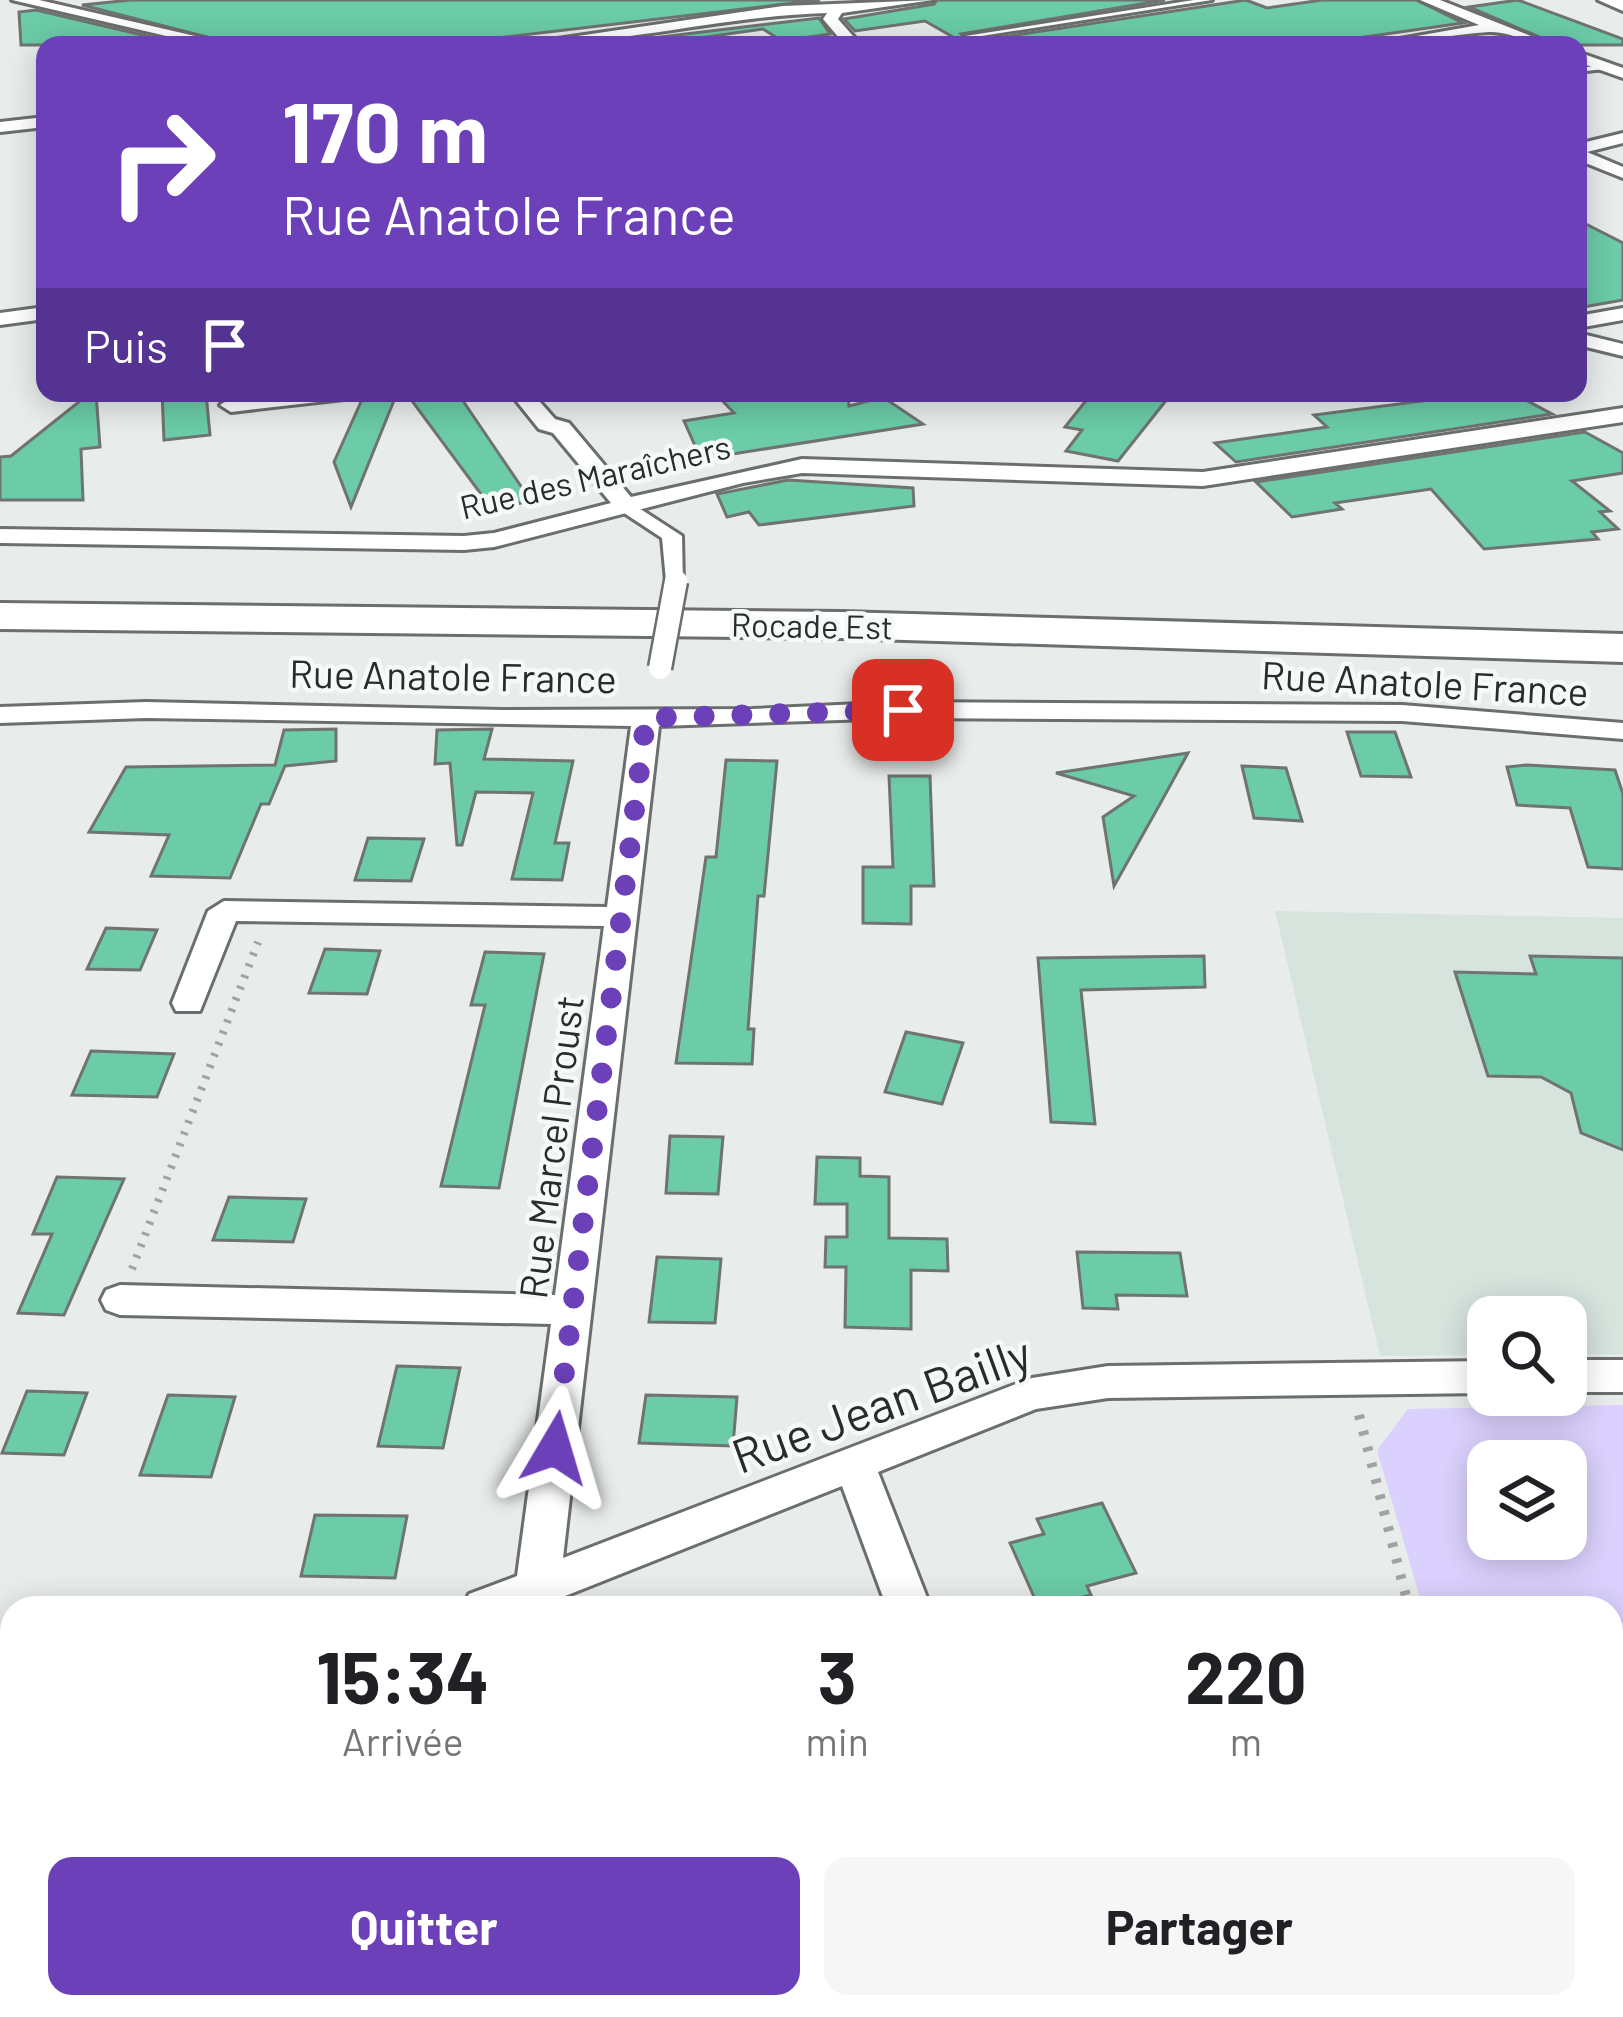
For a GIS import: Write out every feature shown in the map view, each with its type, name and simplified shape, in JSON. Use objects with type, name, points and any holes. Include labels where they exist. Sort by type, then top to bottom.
[{"type":"highway","name":"Rocade Est","points":[[0,616],[374,616],[1623,648]]},
{"type":"highway","name":"Rocade Est","points":[[0,638],[1009,650],[1623,669]]},
{"type":"main road","points":[[1608,0],[1623,5]]},
{"type":"street","points":[[19,0],[185,36]]},
{"type":"street","points":[[591,36],[783,10],[837,10],[926,0]]},
{"type":"street","points":[[1427,0],[1522,36]]},
{"type":"street","points":[[837,10],[830,19],[846,36]]},
{"type":"street","points":[[1431,36],[1495,26]]},
{"type":"street","points":[[1587,60],[1623,73]]},
{"type":"street","points":[[0,127],[36,123]]},
{"type":"street","points":[[1587,148],[1623,138]]},
{"type":"street","points":[[1587,155],[1623,173]]},
{"type":"street","points":[[0,319],[36,314]]},
{"type":"street","points":[[1587,320],[1623,314]]},
{"type":"street","points":[[1587,341],[1623,350]]},
{"type":"street","points":[[230,405],[258,402]]},
{"type":"street","points":[[529,402],[547,424],[561,428],[625,505],[672,536],[676,581],[660,668]]},
{"type":"street","name":"Rue des Maraîchers","points":[[0,536],[464,543],[494,540],[802,466],[1203,478],[1623,415]]},
{"type":"street","name":"Rue Anatole France","points":[[0,715],[146,710],[646,718],[903,710],[1402,713],[1623,730]]},
{"type":"street","name":"Rue Marcel Proust","points":[[538,1586],[646,718]]},
{"type":"street","points":[[188,1003],[224,911],[621,917]]},
{"type":"street","points":[[120,1300],[572,1310]]},
{"type":"street","points":[[1587,1376],[1623,1376]]},
{"type":"street","name":"Rue Jean Bailly","points":[[514,1596],[1032,1394],[1108,1382],[1467,1377]]},
{"type":"street","points":[[854,1464],[904,1596]]},
{"type":"lane","points":[[970,36],[1208,0]]},
{"type":"lane","points":[[1587,69],[1604,67]]},
{"type":"path","points":[[120,1300],[269,912]]},
{"type":"path","points":[[1350,1379],[1405,1596]]},
{"type":"shaded area","points":[[1275,911],[1623,918],[1623,1354],[1587,1355],[1587,1296],[1467,1296],[1467,1355],[1380,1356]]},
{"type":"shaded area","points":[[1623,1405],[1623,1596],[1420,1596],[1377,1450],[1408,1409],[1467,1408],[1467,1416],[1587,1416],[1587,1406]]},
{"type":"building","points":[[131,0],[820,0],[514,36],[203,36],[82,5]]},
{"type":"building","points":[[937,0],[1165,0],[963,36],[951,36],[925,21],[855,31],[844,19]]},
{"type":"building","points":[[1246,0],[1267,8],[1322,0],[1416,0],[1463,23],[1372,36],[1009,36]]},
{"type":"building","points":[[1518,0],[1623,39],[1623,45],[1587,45],[1587,36],[1537,36],[1469,7]]},
{"type":"building","points":[[36,10],[147,36],[36,36],[36,45],[21,45],[19,12]]},
{"type":"building","points":[[819,18],[830,34],[774,36],[763,29],[669,36]]},
{"type":"building","points":[[1587,225],[1623,243],[1623,300],[1587,306]]},
{"type":"building","points":[[79,402],[97,402],[100,447],[81,449],[83,500],[0,500],[0,457],[11,456]]},
{"type":"building","points":[[162,402],[207,402],[210,435],[164,440]]},
{"type":"building","points":[[361,402],[393,402],[351,507],[334,462]]},
{"type":"building","points":[[413,402],[464,402],[531,501],[492,509]]},
{"type":"building","points":[[724,402],[849,402],[849,406],[890,402],[923,424],[701,459],[684,421],[734,413]]},
{"type":"building","points":[[1085,402],[1165,402],[1118,461],[1066,451],[1082,430],[1065,427]]},
{"type":"building","points":[[1414,402],[1530,402],[1552,414],[1236,462],[1215,443],[1327,427],[1314,415]]},
{"type":"building","points":[[1585,432],[1623,453],[1623,473],[1572,481],[1610,511],[1600,512],[1618,529],[1592,532],[1598,539],[1484,549],[1431,489],[1335,503],[1342,509],[1292,517],[1256,482]]},
{"type":"building","points":[[788,480],[913,488],[914,506],[759,525],[749,512],[727,517],[717,494]]},
{"type":"building","points":[[336,729],[336,761],[285,766],[269,804],[261,804],[230,878],[151,876],[169,835],[89,832],[126,767],[275,765],[284,730]]},
{"type":"building","points":[[492,729],[484,759],[573,761],[555,843],[569,843],[562,880],[512,879],[533,793],[476,792],[462,845],[457,845],[450,763],[435,764],[437,730]]},
{"type":"building","points":[[1347,732],[1395,732],[1411,777],[1361,776]]},
{"type":"building","points":[[1188,753],[1114,886],[1103,817],[1134,796],[1056,773]]},
{"type":"building","points":[[726,760],[777,761],[764,896],[758,896],[748,1029],[754,1029],[752,1064],[676,1063],[706,857],[716,857]]},
{"type":"building","points":[[1242,766],[1286,768],[1302,821],[1254,818]]},
{"type":"building","points":[[1507,767],[1615,770],[1623,794],[1623,869],[1588,867],[1570,808],[1517,805]]},
{"type":"building","points":[[889,776],[930,776],[934,886],[911,886],[911,924],[863,923],[863,867],[893,867]]},
{"type":"building","points":[[368,838],[424,839],[411,881],[355,880]]},
{"type":"building","points":[[106,928],[157,930],[140,970],[87,969]]},
{"type":"building","points":[[325,949],[380,951],[367,994],[309,993]]},
{"type":"building","points":[[485,952],[544,954],[499,1188],[441,1186],[485,1005],[471,1005]]},
{"type":"building","points":[[1204,956],[1205,987],[1081,990],[1095,1124],[1051,1122],[1038,958]]},
{"type":"building","points":[[1530,956],[1623,958],[1623,1150],[1581,1133],[1571,1093],[1541,1077],[1488,1076],[1455,972],[1536,974]]},
{"type":"building","points":[[906,1032],[963,1043],[942,1104],[885,1092]]},
{"type":"building","points":[[91,1051],[174,1054],[157,1097],[72,1095]]},
{"type":"building","points":[[670,1136],[723,1137],[718,1194],[666,1193]]},
{"type":"building","points":[[817,1157],[860,1158],[860,1176],[889,1177],[889,1238],[947,1239],[948,1271],[911,1270],[911,1329],[845,1327],[846,1267],[825,1267],[826,1237],[847,1237],[847,1204],[815,1204]]},
{"type":"building","points":[[57,1177],[124,1179],[64,1315],[18,1313],[52,1234],[33,1234]]},
{"type":"building","points":[[229,1197],[306,1199],[293,1242],[213,1240]]},
{"type":"building","points":[[1077,1252],[1180,1253],[1187,1296],[1116,1295],[1118,1309],[1083,1308]]},
{"type":"building","points":[[657,1257],[721,1259],[715,1323],[649,1322]]},
{"type":"building","points":[[397,1366],[460,1368],[443,1448],[378,1446]]},
{"type":"building","points":[[27,1391],[87,1393],[64,1455],[2,1453]]},
{"type":"building","points":[[168,1395],[235,1397],[211,1477],[140,1475]]},
{"type":"building","points":[[646,1395],[737,1397],[733,1446],[639,1443]]},
{"type":"building","points":[[1102,1503],[1136,1573],[1087,1586],[1091,1595],[1087,1596],[1034,1596],[1010,1543],[1044,1534],[1037,1519]]},
{"type":"building","points":[[315,1515],[407,1516],[395,1578],[301,1576]]},
{"type":"route","points":[[555,1448],[646,718],[903,710]]}]
